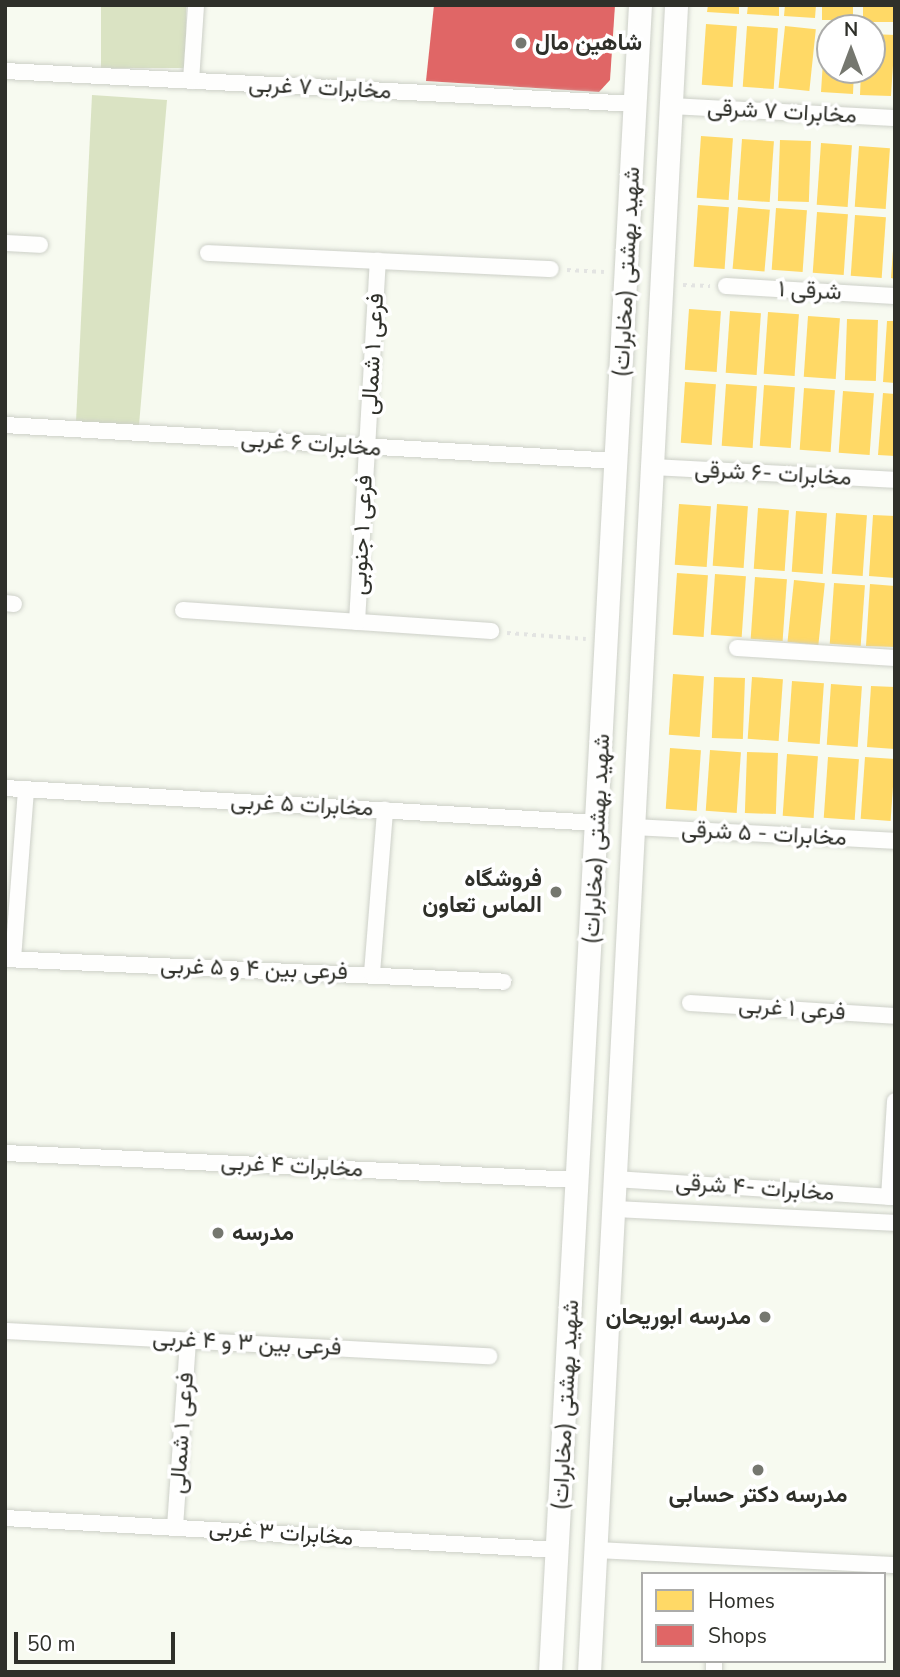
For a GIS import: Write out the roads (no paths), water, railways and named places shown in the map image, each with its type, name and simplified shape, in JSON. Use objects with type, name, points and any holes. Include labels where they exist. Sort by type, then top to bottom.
[{"type":"main road","name":"شهید بهشتی (مخابرات)","points":[[550,1672],[606,683],[640,5]]},
{"type":"main road","name":"شهید بهشتی (مخابرات)","points":[[589,1672],[676,5]]},
{"type":"main road","points":[[606,683],[640,685]]},
{"type":"street","points":[[191,81],[196,5]]},
{"type":"street","name":"مخابرات ۷ غربی","points":[[5,71],[636,104]]},
{"type":"street","name":"مخابرات ۷ شرقی","points":[[670,106],[895,118]]},
{"type":"street","points":[[5,243],[40,245]]},
{"type":"street","points":[[208,253],[551,269]]},
{"type":"street","name":"فرعی ۱ شمالی","points":[[367,447],[378,261]]},
{"type":"street","name":"شرقی ۱","points":[[726,286],[895,296]]},
{"type":"street","name":"مخابرات ۶ غربی","points":[[5,425],[617,461]]},
{"type":"street","name":"فرعی ۱ جنوبی","points":[[357,622],[367,447]]},
{"type":"street","name":"مخابرات -۶ شرقی","points":[[651,467],[895,480]]},
{"type":"street","points":[[183,610],[491,631]]},
{"type":"street","points":[[737,648],[895,658]]},
{"type":"street","name":"مخابرات ۵ غربی","points":[[5,788],[598,823]]},
{"type":"street","points":[[9,959],[26,789]]},
{"type":"street","points":[[372,973],[385,810]]},
{"type":"street","name":"مخابرات - ۵ شرقی","points":[[632,827],[895,841]]},
{"type":"street","name":"فرعی بین ۴ و ۵ غربی","points":[[9,959],[372,973],[503,982]]},
{"type":"street","name":"فرعی ۱ غربی","points":[[690,1003],[895,1016]]},
{"type":"street","points":[[892,1197],[895,1101]]},
{"type":"street","name":"مخابرات ۴ غربی","points":[[5,1153],[578,1180]]},
{"type":"street","name":"مخابرات -۴ شرقی","points":[[615,1180],[892,1197]]},
{"type":"street","points":[[613,1209],[895,1223]]},
{"type":"street","name":"فرعی بین ۳ و ۴ غربی","points":[[5,1331],[489,1356]]},
{"type":"street","name":"فرعی ۱ شمالی","points":[[175,1527],[188,1340]]},
{"type":"street","name":"مخابرات ۳ غربی","points":[[5,1518],[558,1550]]},
{"type":"street","points":[[595,1550],[895,1565]]},
{"type":"street","points":[[718,1572],[719,1557]]},
{"type":"place","name":"شاهین مال","points":[[521,43]]},
{"type":"place","name":"فروشگاه الماس تعاون","points":[[556,892]]},
{"type":"place","name":"مدرسه","points":[[218,1233]]},
{"type":"place","name":"مدرسه ابوریحان","points":[[765,1317]]},
{"type":"place","name":"مدرسه دکتر حسابی","points":[[758,1470]]}]
